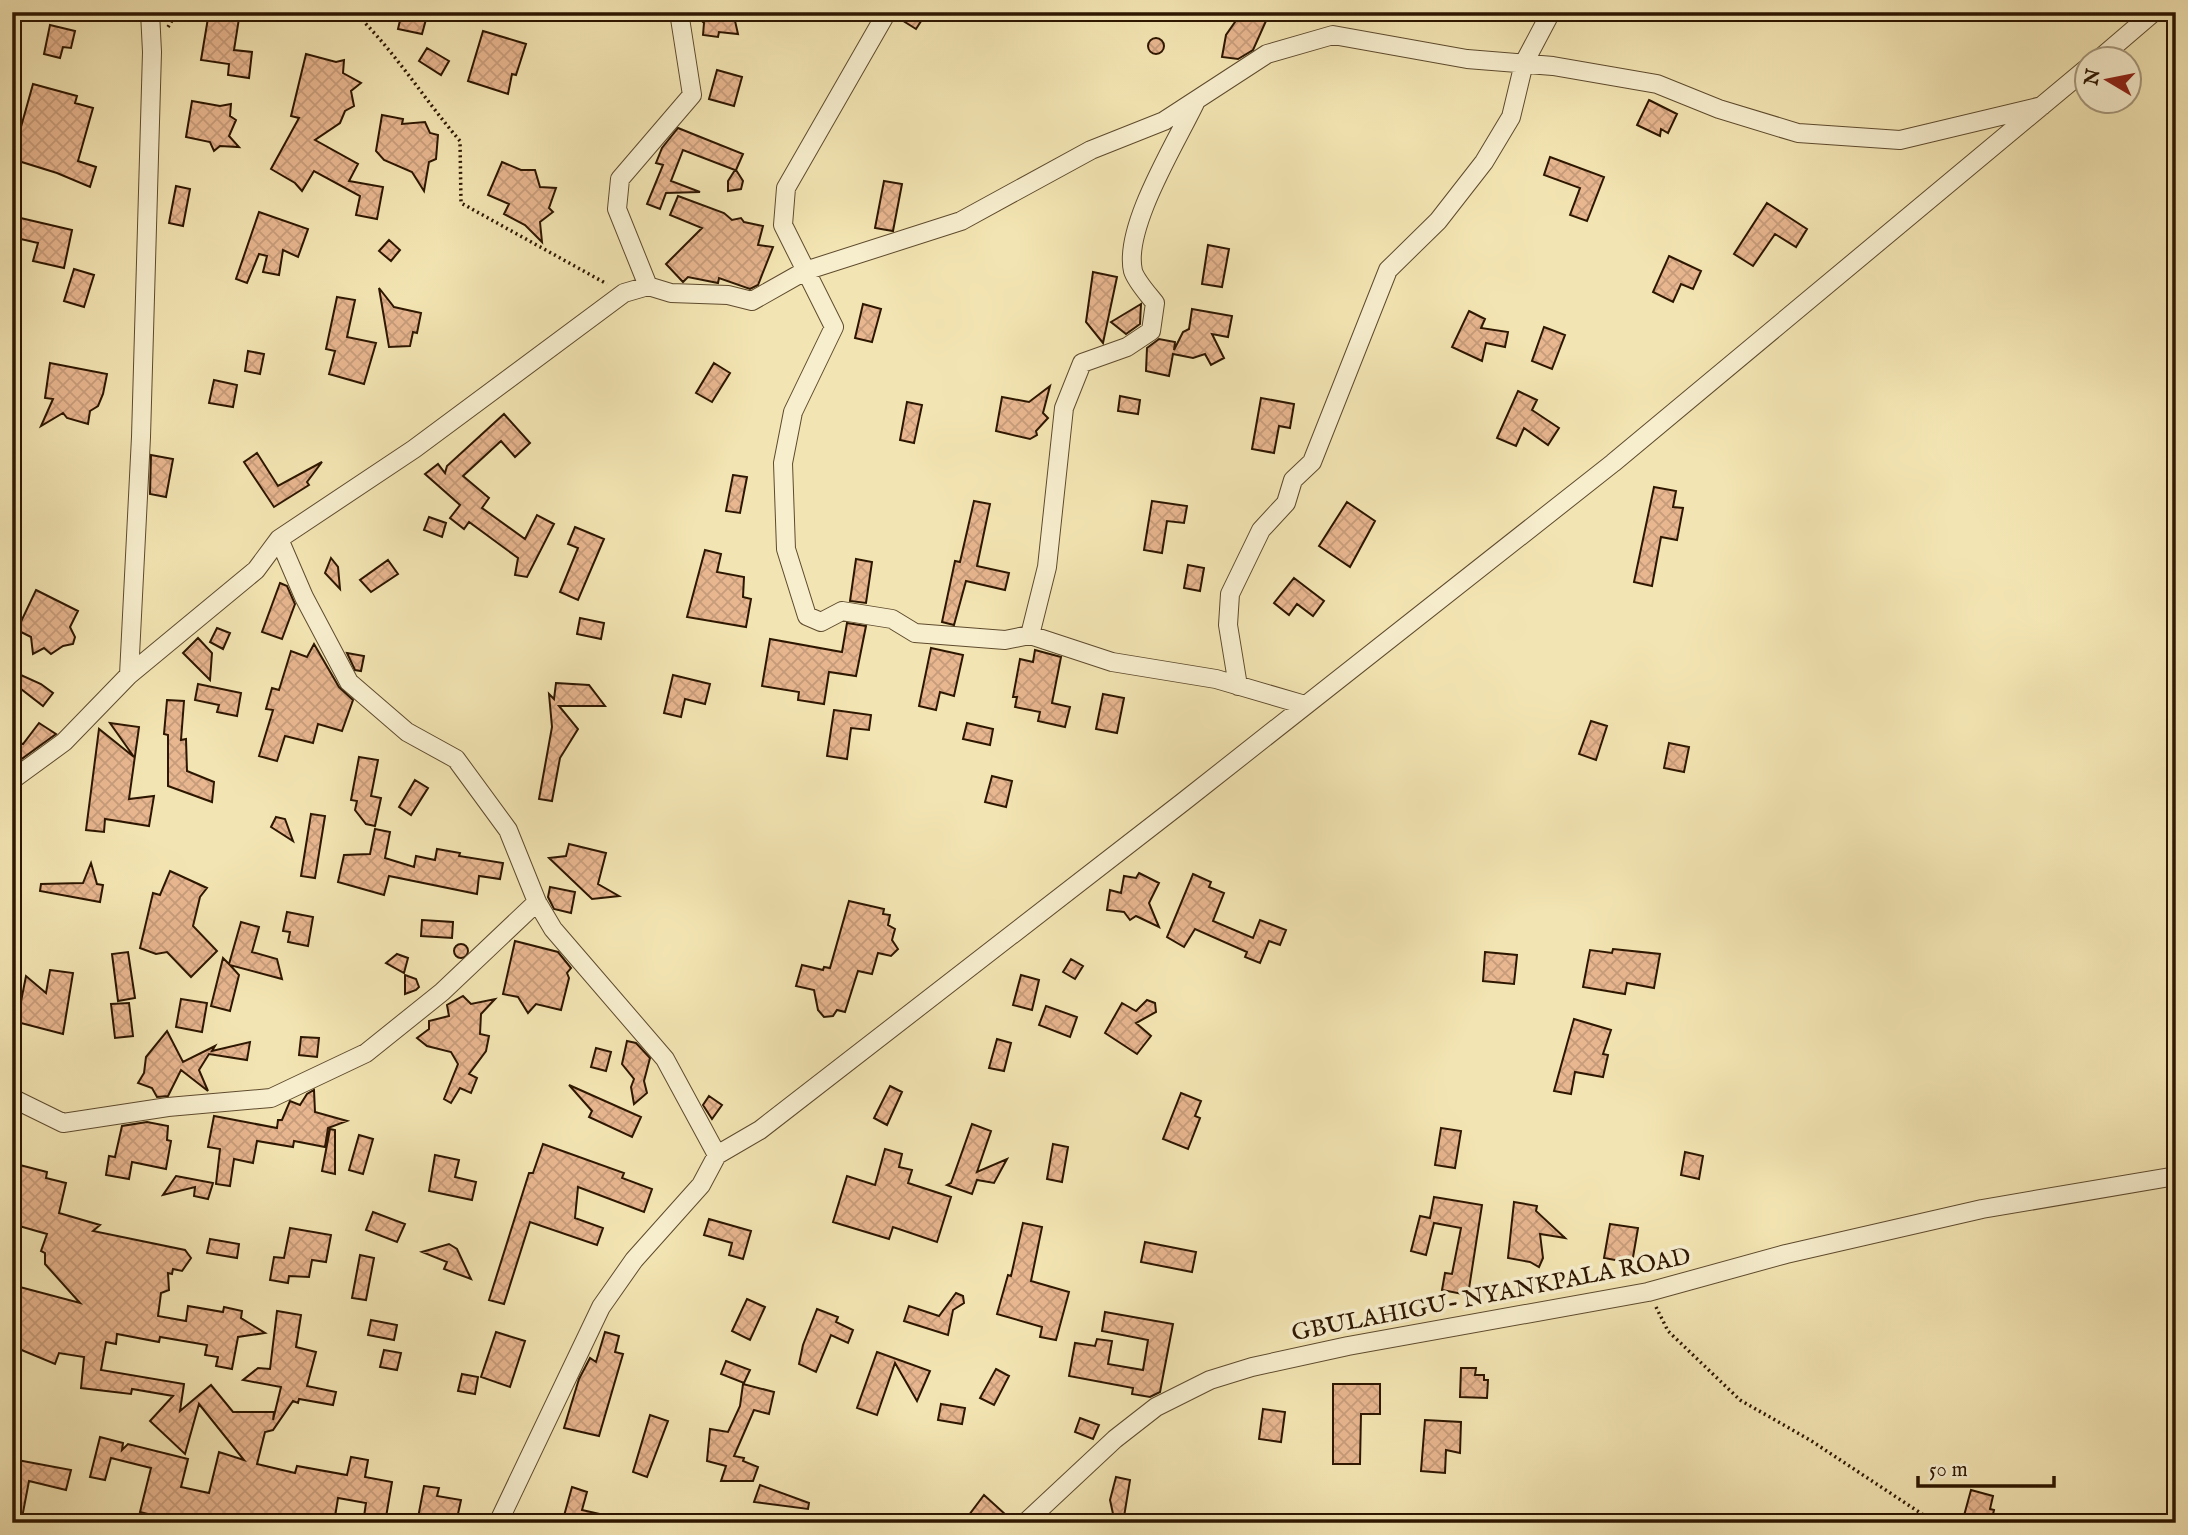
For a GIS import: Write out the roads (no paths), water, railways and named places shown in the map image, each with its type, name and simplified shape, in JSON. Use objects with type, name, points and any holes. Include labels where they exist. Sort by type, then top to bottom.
[{"type":"street","points":[[129,676],[141,437],[152,52],[150,12]]},
{"type":"street","points":[[648,286],[617,209],[620,179],[692,95],[679,12]]},
{"type":"street","points":[[887,12],[786,188],[783,225],[834,327],[793,412],[783,463],[786,549],[807,616],[821,622],[842,611],[892,619],[915,632],[1005,640],[1030,635],[1112,662],[1238,686],[1305,705]]},
{"type":"street","points":[[1238,686],[1228,625],[1230,594],[1261,530],[1286,503],[1293,480],[1312,462],[1388,270],[1438,221],[1483,162],[1511,117],[1524,64],[1551,12]]},
{"type":"street","points":[[2114,46],[2154,12]]},
{"type":"street","points":[[12,780],[64,742],[129,676],[256,570],[279,539],[414,449],[624,293],[648,286],[671,293],[728,295],[752,301],[805,271],[961,220],[1091,150],[1164,121],[1267,54],[1333,35],[1467,59],[1524,64],[1657,84],[1719,109],[1798,133],[1900,140],[2042,106]]},
{"type":"street","points":[[498,1523],[601,1307],[634,1260],[701,1185],[717,1155],[760,1130],[1612,463],[2072,81]]},
{"type":"street","points":[[1030,635],[1047,567],[1064,408],[1083,363],[1127,347],[1151,331],[1154,303],[1133,272],[1135,234],[1149,195],[1195,103]]},
{"type":"street","points":[[279,539],[304,597],[349,682],[407,732],[456,759],[508,830],[537,902],[553,929],[665,1059],[717,1155]]},
{"type":"street","points":[[12,1098],[62,1124],[168,1107],[271,1098],[366,1053],[442,992],[537,902]]},
{"type":"street","name":"GBULAHIGU- NYANKPALA ROAD","points":[[1025,1523],[1115,1439],[1156,1407],[1210,1380],[1348,1346],[1648,1292],[1786,1254],[1982,1209],[2176,1176]]}]
